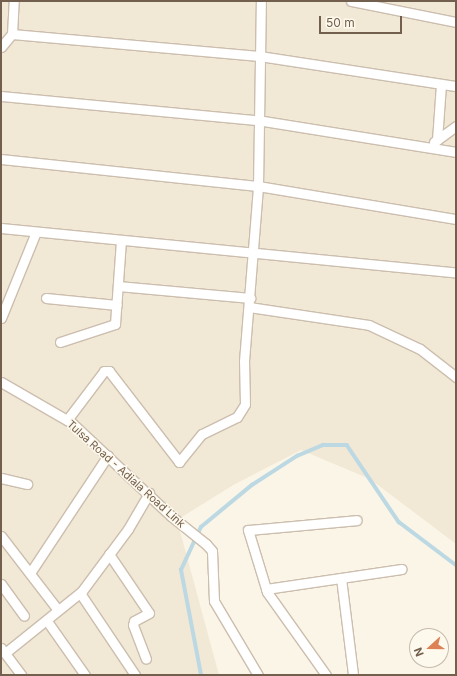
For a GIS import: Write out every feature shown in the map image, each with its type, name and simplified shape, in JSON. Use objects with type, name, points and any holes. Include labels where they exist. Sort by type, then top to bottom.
[{"type":"street","points":[[1,47],[12,34],[14,1]]},
{"type":"street","points":[[66,420],[104,372],[109,371],[179,462],[202,434],[237,417],[245,404],[252,252],[258,186],[256,120],[261,1]]},
{"type":"street","points":[[351,1],[456,22]]},
{"type":"street","points":[[12,34],[259,56],[456,86]]},
{"type":"street","points":[[437,140],[441,84]]},
{"type":"street","points":[[1,96],[256,120],[456,152]]},
{"type":"street","points":[[426,148],[456,126]]},
{"type":"street","points":[[1,158],[258,186],[456,218]]},
{"type":"street","points":[[1,228],[456,273]]},
{"type":"street","points":[[1,318],[36,232]]},
{"type":"street","points":[[60,342],[114,326],[117,305],[121,240]]},
{"type":"street","points":[[118,286],[249,303],[369,325],[420,349],[456,377]]},
{"type":"street","points":[[46,298],[117,305]]},
{"type":"street","name":"Tulsa Road - Adiala Road Link","points":[[1,382],[66,420],[108,455],[184,527],[206,544],[212,552],[214,601],[258,675]]},
{"type":"street","points":[[30,573],[108,455]]},
{"type":"street","points":[[1,478],[27,484]]},
{"type":"street","points":[[21,675],[3,651],[47,621],[58,610],[80,593],[109,554],[149,493]]},
{"type":"street","points":[[326,675],[266,589],[248,530],[357,520]]},
{"type":"street","points":[[1,536],[58,610]]},
{"type":"street","points":[[109,554],[149,613],[134,621],[133,625],[146,659]]},
{"type":"street","points":[[266,589],[402,569]]},
{"type":"street","points":[[341,578],[353,675]]},
{"type":"street","points":[[1,584],[24,616]]},
{"type":"street","points":[[80,593],[135,675]]},
{"type":"street","points":[[47,621],[85,675]]},
{"type":"shaded area","points":[[1,1],[456,1],[456,544],[370,479],[301,450],[235,484],[177,520],[219,675],[1,675]]},
{"type":"waterway","points":[[201,675],[181,570],[201,527],[252,485],[297,456],[323,445],[347,445],[399,522],[456,565]]}]
